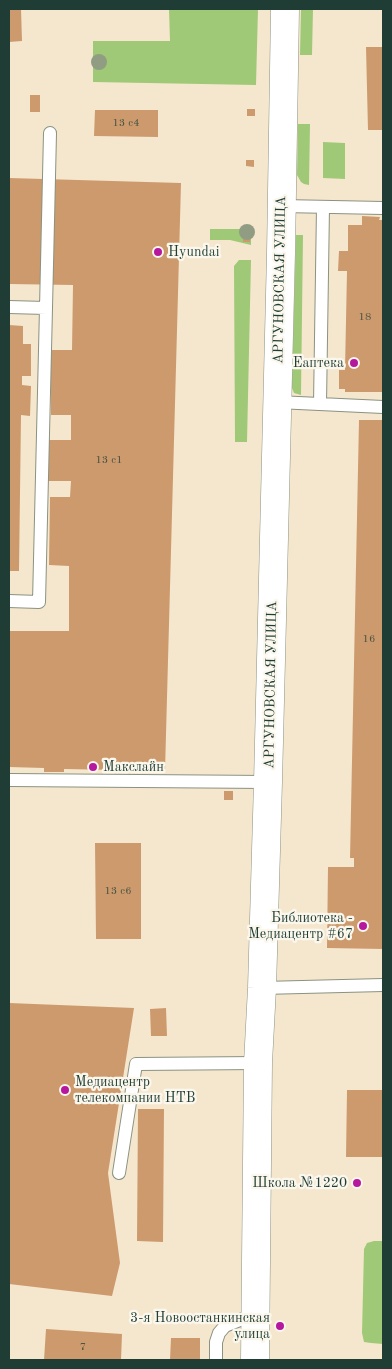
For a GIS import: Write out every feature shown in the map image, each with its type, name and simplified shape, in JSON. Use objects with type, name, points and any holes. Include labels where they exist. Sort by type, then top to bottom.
[{"type":"main road","name":"АРГУНОВСКАЯ УЛИЦА","points":[[255,1360],[258,1063],[268,782],[285,9]]},
{"type":"lane","points":[[9,601],[39,602],[50,133]]},
{"type":"lane","points":[[282,206],[383,208]]},
{"type":"lane","points":[[320,404],[323,207]]},
{"type":"lane","points":[[9,307],[46,308]]},
{"type":"lane","points":[[277,402],[383,407]]},
{"type":"lane","points":[[9,780],[268,782]]},
{"type":"lane","points":[[262,988],[383,985]]},
{"type":"lane","points":[[119,1173],[136,1064],[258,1063]]},
{"type":"lane","points":[[216,1360],[216,1342],[219,1333],[225,1326],[255,1314]]},
{"type":"green space","points":[[169,9],[258,9],[256,85],[93,82],[93,41],[170,41]]},
{"type":"green space","points":[[301,9],[313,9],[312,55],[300,55]]},
{"type":"green space","points":[[298,124],[310,124],[309,185],[301,182],[297,175]]},
{"type":"green space","points":[[323,142],[345,143],[345,179],[323,178]]},
{"type":"green space","points":[[210,229],[251,229],[251,245],[230,240],[210,240]]},
{"type":"green space","points":[[296,235],[303,235],[301,395],[294,393],[292,388]]},
{"type":"green space","points":[[239,260],[251,260],[247,442],[235,442],[234,266]]},
{"type":"green space","points":[[383,1241],[383,1344],[364,1342],[362,1333],[364,1249],[367,1243]]},
{"type":"building","points":[[9,9],[21,9],[22,41],[9,42]]},
{"type":"building","points":[[366,47],[383,47],[383,130],[368,130]]},
{"type":"building","points":[[30,95],[40,95],[40,112],[30,112]]},
{"type":"building","points":[[247,109],[255,109],[255,116],[247,116]]},
{"type":"building","points":[[95,110],[158,110],[158,137],[94,136]]},
{"type":"building","points":[[246,160],[254,160],[254,167],[246,166]]},
{"type":"building","points":[[9,178],[181,183],[165,771],[64,769],[64,772],[44,772],[44,768],[9,767],[9,631],[69,631],[69,566],[49,565],[50,497],[70,497],[71,481],[45,481],[45,440],[71,440],[71,415],[51,415],[51,350],[72,350],[73,285],[9,284]]},
{"type":"building","points":[[362,216],[380,217],[379,220],[383,220],[383,392],[345,392],[345,389],[339,389],[339,370],[345,370],[347,271],[338,271],[339,251],[348,251],[348,225],[362,225]]},
{"type":"building","points":[[243,235],[250,235],[250,242],[243,242]]},
{"type":"building","points":[[9,325],[23,326],[23,344],[31,344],[31,376],[22,376],[22,385],[31,386],[30,416],[21,415],[19,571],[9,571]]},
{"type":"building","points":[[359,420],[383,420],[383,949],[327,948],[328,867],[354,867],[354,858],[350,858]]},
{"type":"building","points":[[224,791],[233,791],[233,800],[224,800]]},
{"type":"building","points":[[95,843],[141,843],[141,939],[96,939]]},
{"type":"building","name":"Медиацентр телекомпании НТВ","points":[[9,1003],[134,1008],[108,1173],[120,1263],[112,1296],[9,1284]]},
{"type":"building","points":[[166,1008],[167,1036],[151,1036],[150,1009]]},
{"type":"building","points":[[347,1090],[383,1090],[383,1157],[346,1157]]},
{"type":"building","points":[[138,1109],[164,1109],[163,1242],[137,1241]]},
{"type":"building","points":[[46,1329],[122,1334],[121,1360],[44,1360]]},
{"type":"building","points":[[171,1338],[200,1338],[200,1360],[170,1360]]},
{"type":"place","name":"Hyundai","points":[[158,252]]},
{"type":"place","name":"Еаптека","points":[[354,363]]},
{"type":"place","name":"Макслайн","points":[[93,767]]},
{"type":"place","name":"Библиотека - Медиацентр #67","points":[[363,926]]},
{"type":"place","name":"Медиацентр телекомпании НТВ","points":[[65,1090]]},
{"type":"place","name":"Школа №1220","points":[[357,1183]]},
{"type":"place","name":"3-я Новоостанкинская улица","points":[[280,1326]]}]
